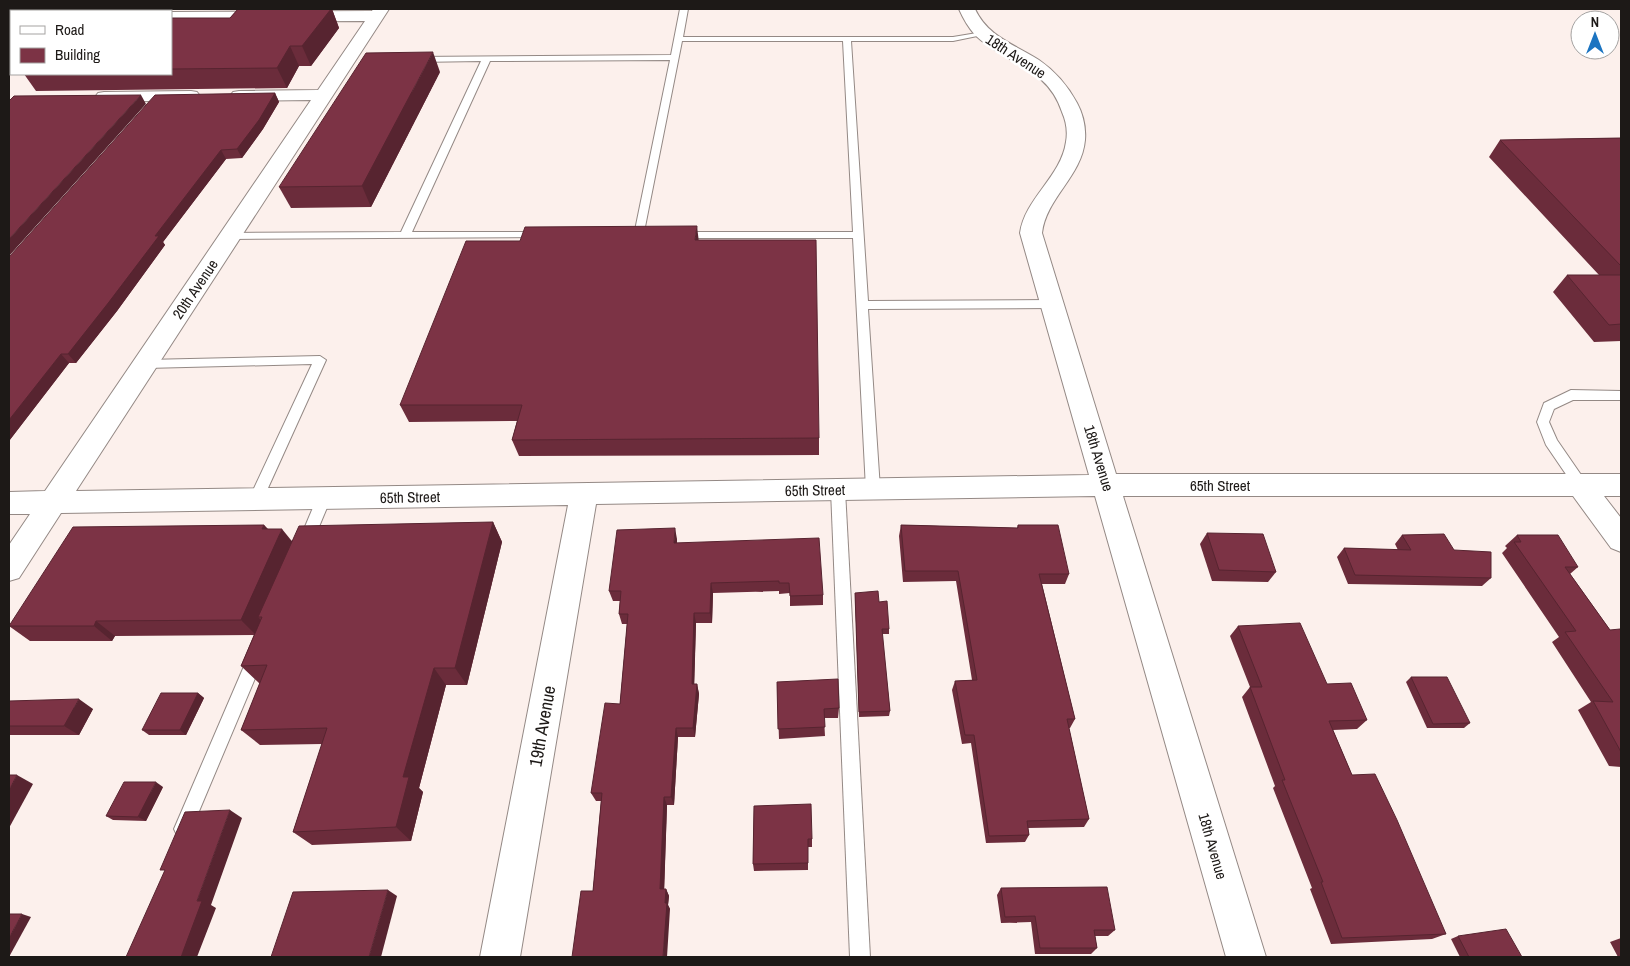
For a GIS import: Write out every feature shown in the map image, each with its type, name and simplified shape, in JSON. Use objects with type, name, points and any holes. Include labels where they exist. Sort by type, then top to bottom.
[{"type":"street","name":"18th Avenue","points":[[967,9],[971,21],[983,34],[1020,55],[1052,79],[1064,95],[1072,112],[1074,149],[1065,170],[1032,218],[1031,233],[1108,485],[1246,957]]},
{"type":"street","points":[[172,17],[378,13]]},
{"type":"street","name":"20th Avenue","points":[[9,569],[325,95],[353,59],[378,13]]},
{"type":"street","points":[[91,97],[156,100],[213,96],[325,95]]},
{"type":"street","name":"65th Street","points":[[9,503],[1108,485],[1621,485]]},
{"type":"street","points":[[1581,485],[1621,540]]},
{"type":"street","name":"19th Avenue","points":[[500,957],[584,494]]},
{"type":"lane","points":[[639,235],[684,9]]},
{"type":"lane","points":[[677,39],[953,39],[983,34]]},
{"type":"lane","points":[[847,39],[873,489]]},
{"type":"lane","points":[[408,59],[674,57]]},
{"type":"lane","points":[[405,235],[487,58]]},
{"type":"lane","points":[[231,236],[551,235]]},
{"type":"lane","points":[[668,235],[858,235]]},
{"type":"lane","points":[[862,305],[1052,304]]},
{"type":"lane","points":[[146,364],[320,360],[256,499]]},
{"type":"lane","points":[[1581,485],[1552,442],[1543,422],[1549,406],[1571,395],[1621,395]]},
{"type":"lane","points":[[838,490],[860,957]]},
{"type":"lane","points":[[300,553],[324,498]]},
{"type":"lane","points":[[175,847],[261,645]]},
{"type":"building","points":[[238,9],[331,9],[302,46],[290,46],[277,68],[172,69],[172,18],[230,18]]},
{"type":"building","points":[[433,52],[362,186],[279,187],[366,53]]},
{"type":"building","points":[[275,93],[259,120],[237,149],[221,150],[155,236],[159,236],[109,302],[68,354],[61,354],[9,420],[9,257],[155,95]]},
{"type":"building","points":[[141,95],[9,239],[9,101],[14,96]]},
{"type":"building","points":[[1621,138],[1621,266],[1500,140]]},
{"type":"building","points":[[697,226],[695,240],[816,240],[819,438],[512,440],[522,405],[400,405],[466,241],[520,241],[525,227]]},
{"type":"building","points":[[1567,275],[1621,275],[1621,324],[1609,325]]},
{"type":"building","points":[[493,522],[455,668],[434,668],[403,777],[409,777],[396,827],[293,832],[327,728],[241,730],[267,665],[241,666],[262,617],[258,617],[299,526]]},
{"type":"building","points":[[264,525],[262,529],[282,529],[241,620],[96,621],[94,626],[9,626],[73,527]]},
{"type":"building","points":[[901,525],[1018,528],[1018,525],[1058,525],[1069,574],[1039,574],[1075,719],[1067,719],[1089,819],[1027,821],[1029,835],[989,836],[974,735],[965,735],[955,681],[977,680],[958,571],[905,571]]},
{"type":"building","points":[[675,528],[674,543],[819,538],[823,595],[790,596],[789,583],[779,583],[779,581],[711,583],[710,613],[694,613],[692,684],[697,684],[693,728],[676,728],[671,797],[664,797],[660,889],[666,889],[665,903],[667,903],[663,957],[572,957],[581,891],[593,891],[602,793],[591,793],[605,703],[620,704],[628,614],[619,614],[621,591],[609,591],[617,530]]},
{"type":"building","points":[[1207,533],[1263,534],[1276,572],[1219,570]]},
{"type":"building","points":[[1444,534],[1454,550],[1491,552],[1491,578],[1355,575],[1344,548],[1411,550],[1402,535]]},
{"type":"building","points":[[1517,535],[1558,535],[1578,567],[1565,567],[1610,630],[1620,629],[1621,631],[1621,752],[1593,701],[1613,702],[1565,632],[1576,631],[1514,542],[1521,542]]},
{"type":"building","points":[[878,591],[879,602],[887,601],[889,629],[882,629],[890,711],[859,712],[855,593]]},
{"type":"building","points":[[1300,623],[1327,684],[1351,683],[1367,720],[1329,721],[1352,775],[1375,774],[1446,934],[1342,938],[1321,882],[1323,882],[1282,780],[1285,780],[1250,687],[1262,687],[1238,626]]},
{"type":"building","points":[[1411,677],[1447,677],[1470,723],[1433,724]]},
{"type":"building","points":[[838,679],[839,708],[824,709],[825,727],[778,729],[777,682]]},
{"type":"building","points":[[161,693],[198,693],[180,730],[142,730]]},
{"type":"building","points":[[79,699],[64,726],[9,726],[9,701]]},
{"type":"building","points":[[9,775],[17,775],[9,790]]},
{"type":"building","points":[[124,782],[156,782],[138,817],[106,816]]},
{"type":"building","points":[[811,804],[812,839],[808,839],[808,863],[753,864],[754,806]]},
{"type":"building","points":[[230,810],[197,901],[202,901],[181,957],[126,957],[165,870],[160,870],[185,812]]},
{"type":"building","points":[[1107,887],[1115,930],[1094,930],[1097,948],[1040,948],[1035,916],[1005,917],[1001,888]]},
{"type":"building","points":[[388,890],[369,957],[271,957],[293,892]]},
{"type":"building","points":[[9,914],[22,914],[9,938]]},
{"type":"building","points":[[1506,929],[1522,957],[1469,957],[1458,936]]}]
